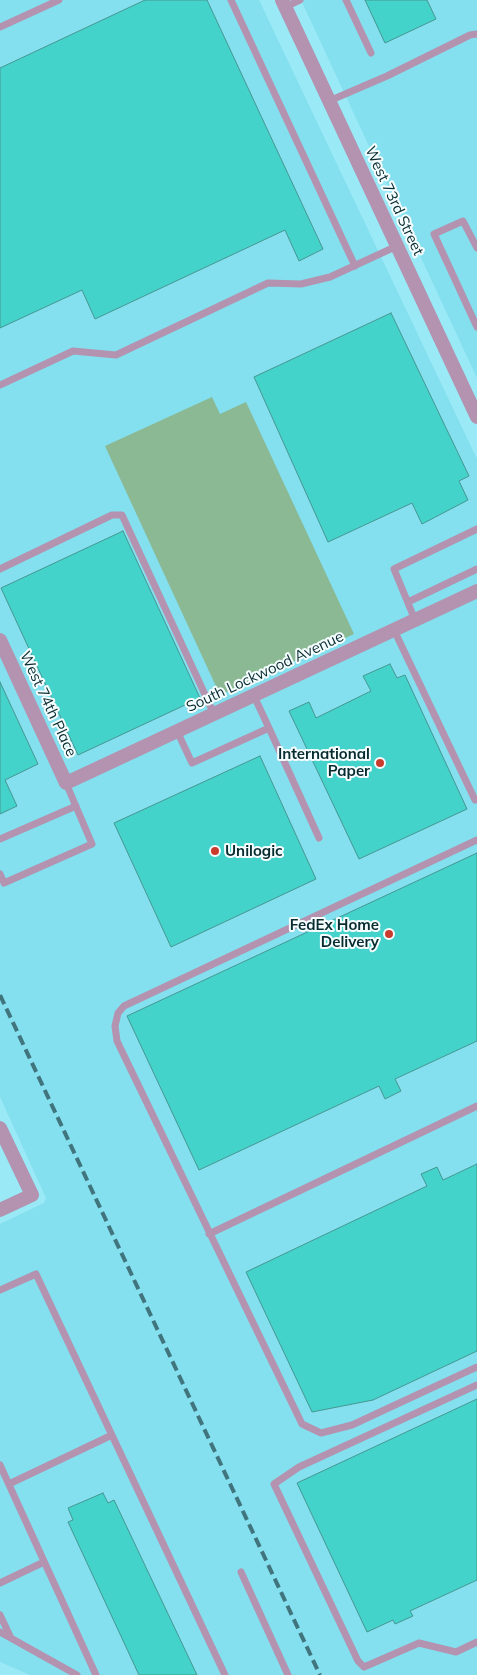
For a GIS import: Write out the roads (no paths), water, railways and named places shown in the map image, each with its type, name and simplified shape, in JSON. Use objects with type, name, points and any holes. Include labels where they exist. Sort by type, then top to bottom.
[{"type":"street","name":"West 73rd Street","points":[[284,3],[477,417]]},
{"type":"street","name":"South Lockwood Avenue","points":[[66,783],[477,591]]},
{"type":"street","name":"West 74th Place","points":[[0,640],[66,783]]},
{"type":"street","points":[[0,1128],[32,1195],[0,1210]]},
{"type":"lane","points":[[0,27],[59,0]]},
{"type":"lane","points":[[231,0],[355,266]]},
{"type":"lane","points":[[284,3],[300,0]]},
{"type":"lane","points":[[346,0],[371,53]]},
{"type":"lane","points":[[329,101],[387,76],[470,34],[477,34]]},
{"type":"lane","points":[[477,248],[463,221],[434,234],[477,327]]},
{"type":"lane","points":[[0,385],[73,351],[116,355],[268,283],[301,284],[330,277],[397,246]]},
{"type":"lane","points":[[0,569],[112,515],[122,515],[214,714]]},
{"type":"lane","points":[[415,620],[394,569],[477,529]]},
{"type":"lane","points":[[408,602],[477,569]]},
{"type":"lane","points":[[394,630],[475,800]]},
{"type":"lane","points":[[254,696],[319,838]]},
{"type":"lane","points":[[177,731],[192,763],[269,728]]},
{"type":"lane","points":[[0,874],[4,883],[92,844],[66,783]]},
{"type":"lane","points":[[0,839],[76,806]]},
{"type":"lane","points":[[477,840],[124,1006],[118,1013],[115,1026],[117,1041],[302,1424],[322,1433],[352,1425],[477,1367]]},
{"type":"lane","points":[[209,1234],[477,1106]]},
{"type":"lane","points":[[0,1290],[36,1274],[225,1675]]},
{"type":"lane","points":[[477,1385],[299,1467],[274,1484],[358,1661],[364,1667],[419,1642],[456,1652],[477,1642]]},
{"type":"lane","points":[[9,1484],[112,1435]]},
{"type":"lane","points":[[0,1465],[96,1675]]},
{"type":"lane","points":[[0,1583],[44,1562]]},
{"type":"lane","points":[[241,1572],[288,1675]]},
{"type":"lane","points":[[0,1615],[10,1636]]},
{"type":"lane","points":[[0,1632],[77,1675]]},
{"type":"railway","points":[[0,995],[320,1675]]},
{"type":"place","name":"International Paper","points":[[380,763]]},
{"type":"place","name":"Unilogic","points":[[215,851]]},
{"type":"place","name":"FedEx Home Delivery","points":[[389,934]]}]
